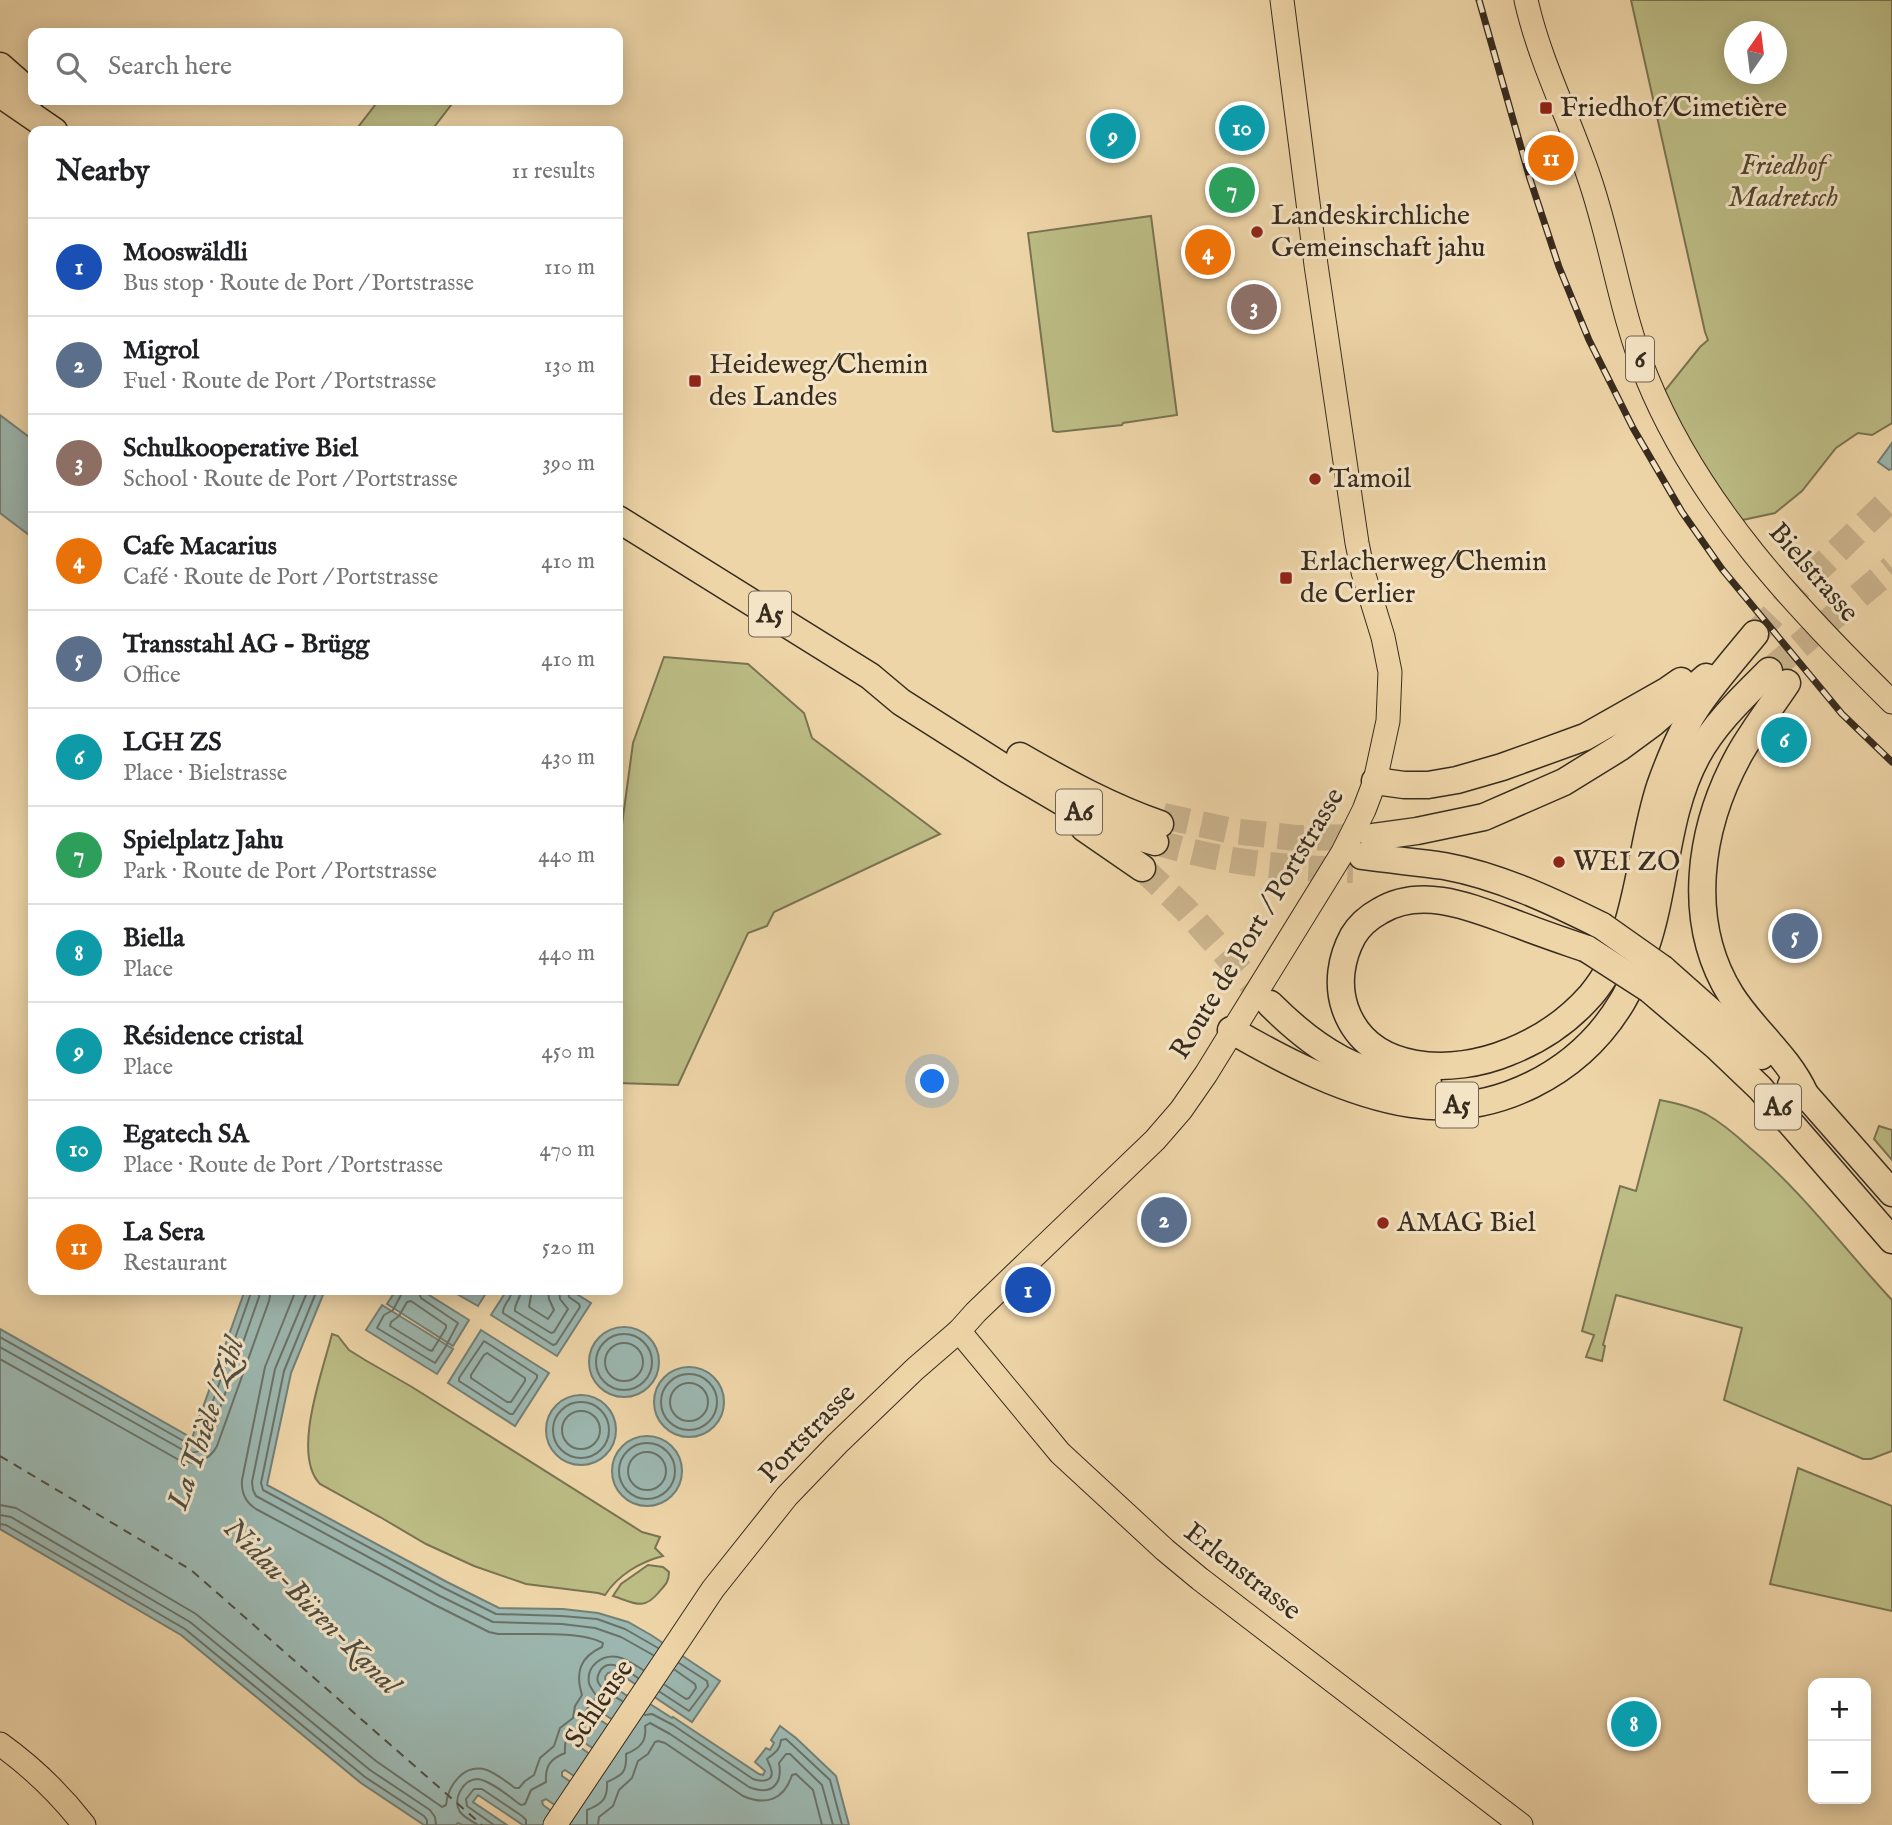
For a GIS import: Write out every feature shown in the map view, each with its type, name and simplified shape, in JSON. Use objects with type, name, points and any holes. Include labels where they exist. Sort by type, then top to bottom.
[{"type":"highway","points":[[0,66],[28,91]]},
{"type":"highway","points":[[0,94],[47,126]]},
{"type":"highway","points":[[43,105],[66,126]]},
{"type":"highway","name":"A5","points":[[623,522],[870,676],[901,702],[1008,770],[1055,809],[1112,845],[1142,868]]},
{"type":"highway","points":[[1378,771],[1404,785],[1428,785],[1457,780],[1585,737],[1668,691],[1751,630]]},
{"type":"highway","points":[[1363,854],[1417,831],[1484,817],[1564,782],[1653,723],[1751,630]]},
{"type":"highway","name":"A5","points":[[1587,949],[1473,908],[1441,901],[1408,901],[1377,912],[1355,933],[1342,964],[1341,993],[1347,1014],[1368,1043],[1378,1051],[1415,1065],[1457,1065],[1506,1054],[1559,1024],[1591,995],[1614,959],[1633,911],[1660,787],[1697,706],[1751,630]]},
{"type":"highway","name":"A5","points":[[870,676],[905,691],[1114,806]]},
{"type":"highway","name":"A5","points":[[1650,974],[1644,951],[1655,912],[1674,818],[1688,776],[1697,756],[1730,710],[1778,677],[1723,790],[1710,826],[1702,892],[1704,926],[1714,960],[1731,995],[1797,1076],[1805,1094]]},
{"type":"highway","name":"A6","points":[[1008,770],[1083,814],[1159,828],[1114,806]]},
{"type":"highway","name":"A6","points":[[1363,854],[1444,866],[1475,874],[1522,890],[1602,926],[1717,1047],[1760,1088],[1892,1240]]},
{"type":"highway","name":"A6","points":[[1363,854],[1403,875],[1439,883],[1504,905],[1587,949],[1650,974],[1748,1043],[1788,1083],[1805,1094],[1892,1194]]},
{"type":"highway","name":"A5","points":[[1270,1004],[1314,1044],[1343,1061],[1384,1077],[1428,1083],[1462,1082],[1510,1070],[1558,1047],[1650,974]]},
{"type":"highway","name":"A5","points":[[1231,1030],[1317,1074],[1370,1095],[1428,1106],[1480,1103],[1525,1089],[1573,1059],[1591,1043],[1623,1000],[1650,974]]},
{"type":"main road","name":"Route de Port / Portstrasse","points":[[959,1331],[1155,1140],[1181,1110],[1343,852],[1364,810],[1378,771],[1388,721],[1390,672],[1357,543],[1282,0]]},
{"type":"main road","name":"Bielstrasse","points":[[1526,0],[1542,60],[1590,178],[1627,318],[1646,377],[1676,439],[1705,487],[1752,550],[1797,603],[1892,702]]},
{"type":"main road","name":"Portstrasse","points":[[695,1615],[787,1496],[846,1435],[959,1331]]},
{"type":"main road","name":"Erlenstrasse","points":[[959,1331],[1060,1453],[1165,1550],[1521,1825]]},
{"type":"main road","name":"Schleuse","points":[[555,1825],[695,1615]]},
{"type":"main road","points":[[0,1744],[39,1775],[84,1825]]},
{"type":"green space","name":"Friedhof Madretsch","points":[[1631,0],[1892,0],[1892,423],[1872,435],[1858,433],[1836,448],[1802,491],[1775,513],[1733,522],[1663,393],[1708,340]]},
{"type":"green space","points":[[375,105],[451,105],[435,126],[359,126]]},
{"type":"green space","points":[[1151,216],[1177,415],[1122,425],[1053,431],[1028,233]]},
{"type":"green space","points":[[664,657],[748,664],[804,713],[812,738],[940,834],[774,912],[767,926],[748,933],[678,1085],[623,1083],[623,817],[633,743]]},
{"type":"green space","points":[[1660,1100],[1706,1114],[1739,1138],[1769,1164],[1823,1221],[1892,1300],[1892,1451],[1871,1459],[1863,1459],[1724,1400],[1742,1328],[1616,1295],[1603,1345],[1602,1361],[1586,1357],[1594,1335],[1582,1331],[1620,1186],[1636,1191]]},
{"type":"green space","points":[[1879,1126],[1892,1130],[1892,1160],[1874,1139]]},
{"type":"green space","points":[[332,1334],[338,1336],[349,1350],[642,1532],[660,1537],[655,1548],[663,1556],[630,1570],[616,1581],[605,1595],[526,1584],[474,1566],[426,1544],[320,1484],[312,1470],[308,1453],[309,1433]]},
{"type":"green space","points":[[1798,1468],[1892,1506],[1892,1611],[1770,1584]]},
{"type":"green space","points":[[648,1565],[663,1567],[669,1572],[666,1583],[653,1598],[638,1604],[613,1596],[621,1584]]},
{"type":"water","points":[[0,415],[28,436],[28,534],[0,513]]},
{"type":"water","points":[[1892,443],[1892,469],[1889,470],[1878,462]]},
{"type":"water","points":[[243,1295],[323,1295],[291,1373],[267,1485],[499,1608],[563,1609],[598,1613],[628,1622],[651,1635],[720,1681],[692,1722],[620,1674],[608,1673],[606,1682],[646,1708],[650,1704],[673,1717],[759,1774],[763,1775],[765,1771],[755,1762],[766,1748],[770,1750],[774,1743],[771,1740],[780,1726],[836,1776],[849,1825],[523,1825],[478,1795],[473,1802],[507,1825],[424,1825],[361,1783],[181,1635],[0,1529],[0,1329],[192,1438]],"holes":[[[604,1714],[629,1731],[629,1735],[625,1736],[600,1720],[600,1715]],[[585,1743],[610,1760],[610,1764],[606,1765],[581,1748],[581,1744]],[[565,1770],[591,1787],[591,1792],[587,1793],[562,1776]],[[546,1799],[571,1816],[572,1821],[567,1822],[543,1805],[542,1801]]]},
{"type":"water","points":[[393,1295],[429,1295],[469,1320],[453,1346],[387,1304]]},
{"type":"water","points":[[459,1295],[485,1295],[478,1306]]},
{"type":"water","points":[[504,1295],[578,1295],[591,1303],[557,1356],[491,1315]]},
{"type":"water","points":[[382,1305],[453,1349],[437,1374],[366,1330]]},
{"type":"water","points":[[624,1327],[643,1333],[653,1343],[659,1362],[653,1381],[643,1391],[624,1397],[605,1391],[595,1381],[589,1362],[595,1343],[605,1333]]},
{"type":"water","points":[[481,1330],[549,1373],[515,1426],[448,1383]]},
{"type":"water","points":[[689,1367],[714,1377],[724,1402],[714,1427],[689,1437],[664,1427],[654,1402],[664,1377]]},
{"type":"water","points":[[581,1395],[606,1405],[616,1430],[606,1455],[581,1465],[556,1455],[546,1430],[556,1405]]},
{"type":"water","points":[[647,1436],[672,1446],[682,1471],[672,1496],[647,1506],[622,1496],[612,1471],[622,1446]]},
{"type":"ferry route","points":[[0,1456],[191,1570],[482,1825]]},
{"type":"tunnel","points":[[1755,634],[1892,498]]},
{"type":"tunnel","points":[[1769,671],[1892,568]]},
{"type":"tunnel","points":[[1163,816],[1232,831],[1296,838],[1371,837]]},
{"type":"tunnel","points":[[1155,842],[1245,862],[1353,870]]},
{"type":"tunnel","points":[[1142,868],[1185,909],[1270,1004]]},
{"type":"railway","points":[[1479,0],[1530,179],[1559,267],[1589,340],[1633,428],[1682,512],[1722,569],[1842,714],[1892,762]]},
{"type":"place","name":"Friedhof/Cimetière","points":[[1546,108]]},
{"type":"place","name":"Egatech SA","points":[[1242,128]]},
{"type":"place","name":"Résidence cristal","points":[[1113,136]]},
{"type":"place","name":"La Sera","points":[[1551,158]]},
{"type":"place","name":"Spielplatz Jahu","points":[[1232,190]]},
{"type":"place","name":"Landeskirchliche Gemeinschaft jahu","points":[[1257,232]]},
{"type":"place","name":"Cafe Macarius","points":[[1208,252]]},
{"type":"place","name":"Schulkooperative Biel","points":[[1254,307]]},
{"type":"place","name":"Heideweg/Chemin des Landes","points":[[695,381]]},
{"type":"place","name":"Tamoil","points":[[1315,479]]},
{"type":"place","name":"Erlacherweg/Chemin de Cerlier","points":[[1286,578]]},
{"type":"place","name":"LGH ZS","points":[[1784,740]]},
{"type":"place","name":"WEI ZO","points":[[1559,862]]},
{"type":"place","name":"Transstahl AG - Brügg","points":[[1795,936]]},
{"type":"place","name":"Migrol","points":[[1164,1220]]},
{"type":"place","name":"AMAG Biel","points":[[1383,1223]]},
{"type":"place","name":"Mooswäldli","points":[[1028,1290]]},
{"type":"place","name":"Biella","points":[[1634,1724]]},
{"type":"water label","name":"La Thièle / Zihl","points":[[207,1424]]},
{"type":"water label","name":"Nidau-Büren-Kanal","points":[[311,1607]]}]
